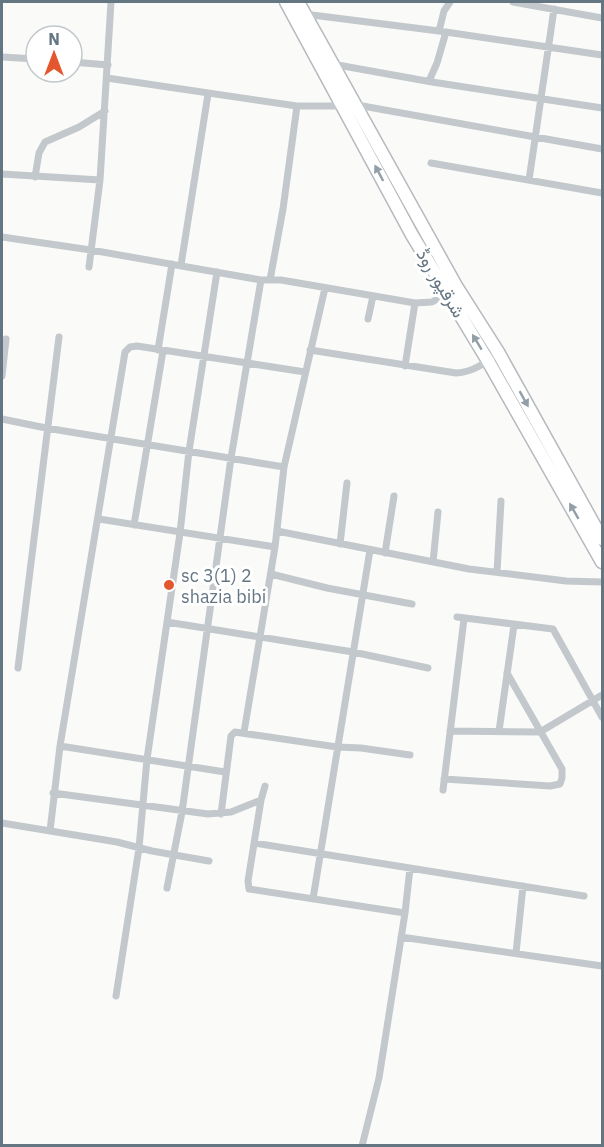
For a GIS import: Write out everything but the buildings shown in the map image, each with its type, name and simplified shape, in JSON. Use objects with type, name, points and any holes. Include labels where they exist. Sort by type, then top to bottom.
[{"type":"main road","name":"شرقپور روڈ","points":[[286,2],[456,285],[603,562]]},
{"type":"main road","name":"شرقپور روڈ","points":[[298,2],[332,64],[349,105],[412,235],[448,293],[493,356],[602,536]]},
{"type":"street","points":[[88,267],[100,180],[111,2]]},
{"type":"street","points":[[429,81],[437,63],[444,11],[450,2]]},
{"type":"street","points":[[513,2],[603,18]]},
{"type":"street","points":[[529,180],[554,9]]},
{"type":"street","points":[[304,14],[442,31],[603,55]]},
{"type":"street","points":[[2,57],[24,59]]},
{"type":"street","points":[[84,63],[108,65]]},
{"type":"street","points":[[332,64],[603,108]]},
{"type":"street","points":[[107,78],[297,106],[349,105],[603,149]]},
{"type":"street","points":[[181,265],[208,94]]},
{"type":"street","points":[[270,280],[283,209],[297,106]]},
{"type":"street","points":[[35,177],[39,153],[45,142],[79,127],[105,111]]},
{"type":"street","points":[[431,163],[603,193]]},
{"type":"street","points":[[2,174],[100,180]]},
{"type":"street","points":[[2,237],[415,303],[432,302],[448,293]]},
{"type":"street","points":[[135,525],[172,264]]},
{"type":"street","points":[[116,996],[139,848],[141,805],[180,533],[189,451],[217,272]]},
{"type":"street","points":[[167,888],[183,812],[231,458],[261,280]]},
{"type":"street","points":[[244,732],[275,548],[284,467],[325,288]]},
{"type":"street","points":[[368,318],[373,296]]},
{"type":"street","points":[[405,366],[415,303]]},
{"type":"street","points":[[18,668],[59,337]]},
{"type":"street","points":[[2,376],[6,339]]},
{"type":"street","points":[[50,831],[60,746],[125,352],[133,346],[305,372]]},
{"type":"street","points":[[310,350],[446,372],[472,370],[493,356]]},
{"type":"street","points":[[2,419],[284,467]]},
{"type":"street","points":[[340,544],[347,483]]},
{"type":"street","points":[[385,553],[394,496]]},
{"type":"street","points":[[497,572],[501,501]]},
{"type":"street","points":[[433,562],[438,512]]},
{"type":"street","points":[[99,519],[275,548]]},
{"type":"street","points":[[277,531],[433,562],[566,581],[603,582]]},
{"type":"street","points":[[313,899],[370,550]]},
{"type":"street","points":[[271,574],[327,588],[412,604]]},
{"type":"street","points":[[443,790],[460,618],[553,629],[603,717]]},
{"type":"street","points":[[167,622],[353,652],[428,668]]},
{"type":"street","points":[[499,731],[514,625]]},
{"type":"street","points":[[444,779],[550,786],[560,784],[562,769],[507,673]]},
{"type":"street","points":[[450,731],[540,732],[603,695]]},
{"type":"street","points":[[221,814],[231,734],[236,731],[337,747],[360,747],[410,755]]},
{"type":"street","points":[[60,746],[225,772]]},
{"type":"street","points":[[265,786],[248,881],[249,889],[405,914]]},
{"type":"street","points":[[53,793],[183,812],[221,814],[261,800]]},
{"type":"street","points":[[2,823],[117,842],[209,861]]},
{"type":"street","points":[[254,843],[584,896]]},
{"type":"street","points":[[363,1146],[379,1078],[410,868]]},
{"type":"street","points":[[516,953],[523,886]]},
{"type":"street","points":[[401,937],[603,966]]},
{"type":"place","name":"sc 3(1) 2 shazia bibi","points":[[169,585]]}]
